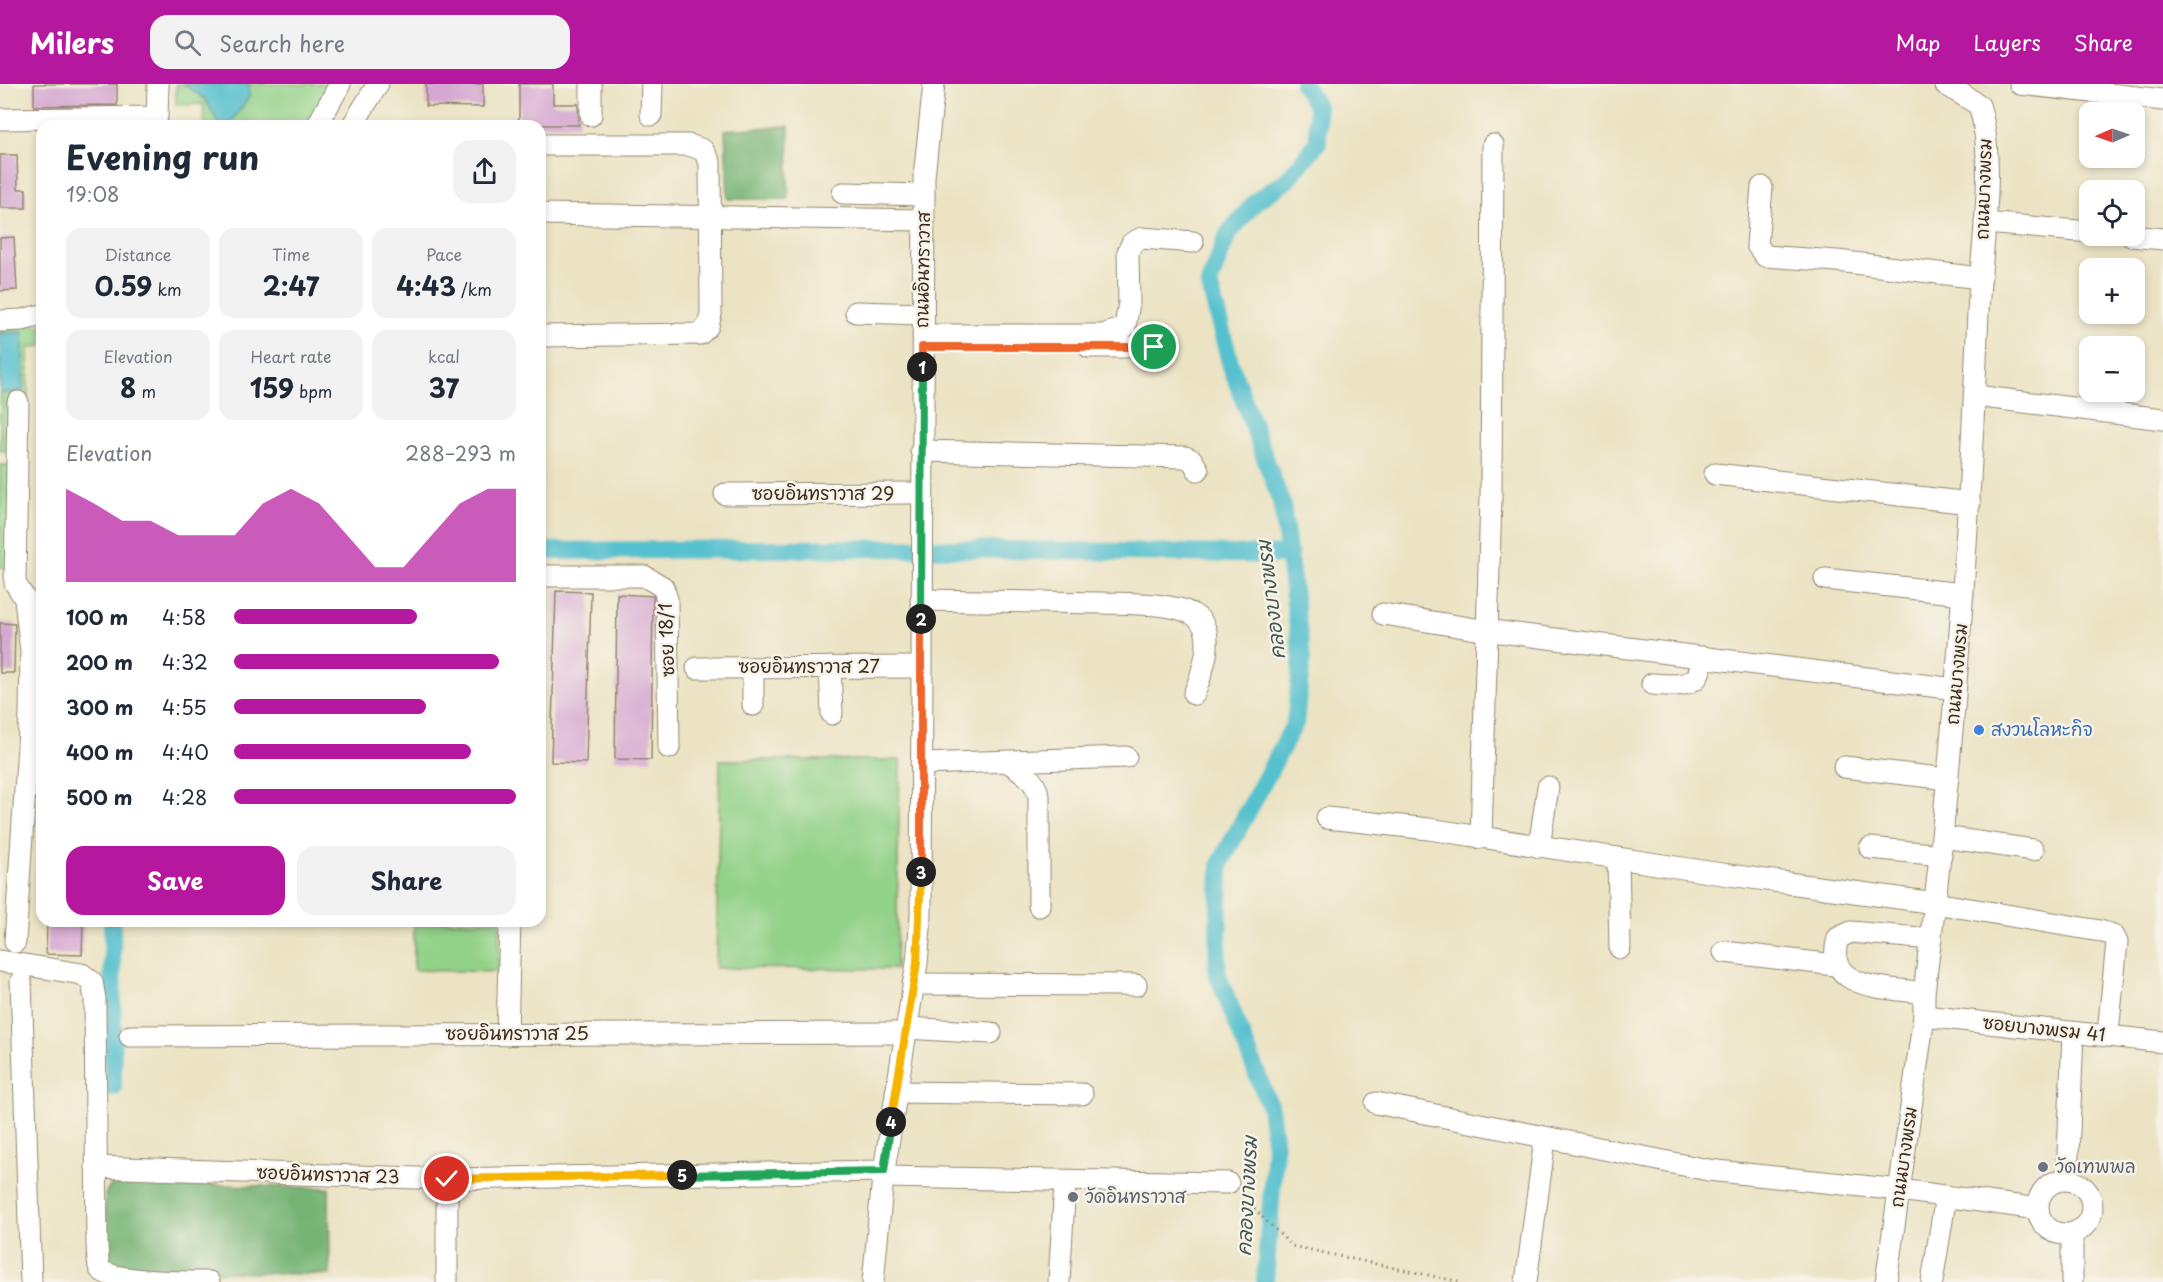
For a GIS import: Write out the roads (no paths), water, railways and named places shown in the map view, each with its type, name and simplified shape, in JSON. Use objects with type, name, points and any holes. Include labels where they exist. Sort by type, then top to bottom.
[{"type":"street","points":[[0,119],[157,117],[158,84]]},
{"type":"street","points":[[320,120],[340,84]]},
{"type":"street","points":[[356,120],[378,84]]},
{"type":"street","points":[[591,84],[591,115]]},
{"type":"street","points":[[651,115],[652,84]]},
{"type":"street","name":"ถนนอินทราวาส","points":[[873,1282],[884,1174],[921,916],[921,444],[924,195],[934,84]]},
{"type":"street","name":"ถนนบางพรม","points":[[1886,1282],[1924,1016],[1924,993],[1942,846],[1970,503],[1980,278],[1985,223],[1986,127],[1979,105],[1945,84]]},
{"type":"street","points":[[2020,84],[2163,100]]},
{"type":"street","points":[[546,145],[689,145],[703,150],[710,162],[711,216],[711,314],[708,326],[700,334],[546,336]]},
{"type":"street","points":[[1481,838],[1491,498],[1493,145]]},
{"type":"street","points":[[1762,187],[1757,245],[1765,256],[1837,261],[1980,278]]},
{"type":"street","points":[[843,193],[924,195]]},
{"type":"street","points":[[546,214],[924,220]]},
{"type":"street","points":[[1985,223],[2079,231]]},
{"type":"street","points":[[2145,237],[2163,239]]},
{"type":"street","points":[[923,341],[1103,335],[1117,332],[1125,327],[1129,303],[1128,252],[1132,243],[1142,238],[1193,242]]},
{"type":"street","points":[[856,312],[923,314]]},
{"type":"street","points":[[0,321],[36,316]]},
{"type":"street","points":[[923,341],[1154,347]]},
{"type":"street","points":[[1975,396],[2163,418]]},
{"type":"street","points":[[15,942],[30,715],[31,652],[25,599],[8,583],[18,402]]},
{"type":"street","points":[[921,444],[1163,442]]},
{"type":"street","points":[[921,444],[1185,457],[1192,460],[1198,470]]},
{"type":"street","points":[[1714,474],[1970,503]]},
{"type":"street","name":"ซอยอินทราวาส 29","points":[[725,494],[921,493]]},
{"type":"street","name":"ซอย 18/1","points":[[546,576],[644,576],[655,580],[663,587],[667,599],[669,748]]},
{"type":"street","points":[[1825,579],[1963,594]]},
{"type":"street","points":[[921,600],[1152,605],[1193,614],[1202,624],[1208,645],[1207,662],[1194,694]]},
{"type":"street","points":[[1383,614],[1486,630],[1955,690]]},
{"type":"street","points":[[1652,684],[1676,685],[1689,682],[1697,677],[1704,657]]},
{"type":"street","points":[[830,667],[832,714]]},
{"type":"street","name":"ซอยอินทราวาส 27","points":[[697,668],[921,667]]},
{"type":"street","points":[[753,668],[753,705]]},
{"type":"street","points":[[921,764],[1126,758]]},
{"type":"street","points":[[1008,762],[1027,775],[1035,784],[1039,796],[1039,906]]},
{"type":"street","points":[[1844,767],[1948,779]]},
{"type":"street","points":[[1539,847],[1548,787]]},
{"type":"street","points":[[1327,818],[1935,903],[2113,935],[2117,942],[2109,1023]]},
{"type":"street","points":[[1869,848],[1942,846],[2033,850]]},
{"type":"street","points":[[1618,858],[1620,948]]},
{"type":"street","points":[[507,1035],[510,927]]},
{"type":"street","points":[[1924,993],[1863,983],[1846,977],[1835,965],[1834,952],[1838,938],[1851,932],[1931,939]]},
{"type":"street","points":[[1724,952],[1835,965]]},
{"type":"street","points":[[0,961],[82,974],[92,982],[95,999],[97,1246],[100,1270],[106,1276],[122,1280],[209,1282]]},
{"type":"street","points":[[21,981],[31,1282]]},
{"type":"street","points":[[913,984],[1136,985]]},
{"type":"street","name":"ซอยบางพรม 41","points":[[1924,1016],[2163,1042]]},
{"type":"street","name":"ซอยอินทราวาส 25","points":[[130,1036],[991,1032]]},
{"type":"street","points":[[2067,1180],[2073,1033]]},
{"type":"street","points":[[896,1092],[1082,1094]]},
{"type":"street","points":[[1376,1103],[1545,1139],[1708,1170],[1900,1190],[2038,1209]]},
{"type":"street","points":[[1526,1282],[1545,1139]]},
{"type":"street","name":"ซอยอินทราวาส 23","points":[[96,1167],[447,1179],[884,1174],[1233,1189]]},
{"type":"street","points":[[447,1179],[447,1282]]},
{"type":"street","points":[[2067,1180],[2084,1187],[2092,1203],[2092,1211],[2085,1226],[2072,1234],[2061,1235],[2045,1226],[2038,1209],[2039,1199],[2050,1184],[2067,1180]]},
{"type":"street","points":[[1059,1282],[1065,1183]]},
{"type":"street","points":[[1932,1282],[1947,1196]]},
{"type":"street","points":[[2072,1234],[2072,1282]]},
{"type":"water","points":[[184,84],[249,84],[249,97],[233,120],[217,120],[205,99]]},
{"type":"water","points":[[23,332],[23,391],[0,394],[0,333]]},
{"type":"waterway","name":"คลองบางพรม","points":[[1265,1282],[1275,1147],[1270,1107],[1217,973],[1220,864],[1295,723],[1302,658],[1282,504],[1231,366],[1209,283],[1228,234],[1256,201],[1287,180],[1318,142],[1317,106],[1303,84]]},
{"type":"waterway","points":[[546,551],[903,548],[1290,555]]},
{"type":"waterway","points":[[112,927],[113,1087]]},
{"type":"place","name":"สงวนโลหะกิจ","points":[[1979,730]]},
{"type":"place","name":"วัดเทพพล","points":[[2043,1167]]},
{"type":"place","name":"วัดอินทราวาส","points":[[1073,1197]]}]
